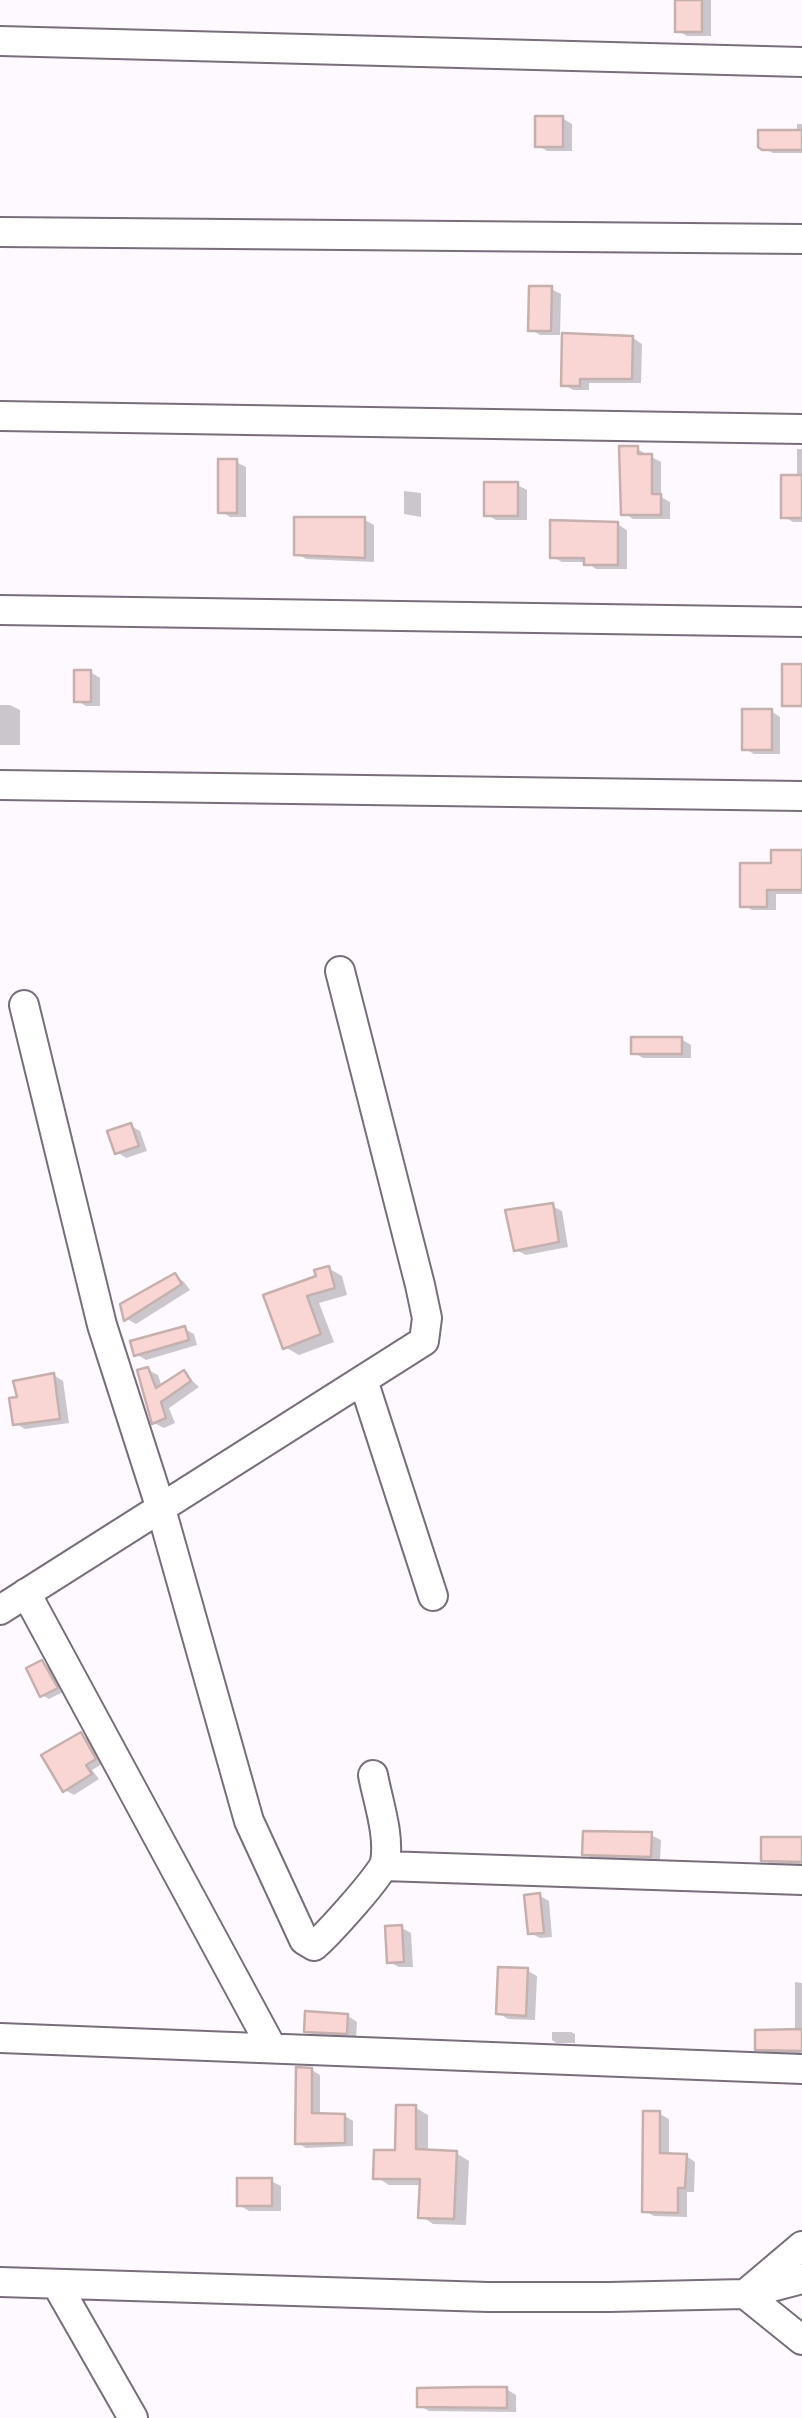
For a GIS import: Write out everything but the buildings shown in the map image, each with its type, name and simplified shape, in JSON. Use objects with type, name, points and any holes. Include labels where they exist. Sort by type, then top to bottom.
[{"type":"street","points":[[0,41],[802,62]]},
{"type":"street","points":[[0,232],[802,239]]},
{"type":"street","points":[[0,416],[802,429]]},
{"type":"street","points":[[0,610],[802,622]]},
{"type":"street","points":[[0,785],[802,796]]},
{"type":"street","points":[[0,1610],[424,1340],[427,1318],[340,972]]},
{"type":"street","points":[[24,1005],[102,1325],[161,1509],[250,1820],[304,1940],[314,1946],[328,1935],[384,1866],[386,1842],[373,1775]]},
{"type":"street","points":[[363,1380],[433,1596]]},
{"type":"street","points":[[26,1593],[272,2048]]},
{"type":"street","points":[[384,1866],[802,1880]]},
{"type":"street","points":[[0,2038],[802,2068]]},
{"type":"street","points":[[745,2294],[802,2246]]},
{"type":"street","points":[[0,2282],[488,2297],[745,2294],[802,2279]]},
{"type":"street","points":[[57,2285],[134,2418]]},
{"type":"street","points":[[745,2294],[802,2313]]},
{"type":"street","points":[[745,2294],[802,2340]]}]
